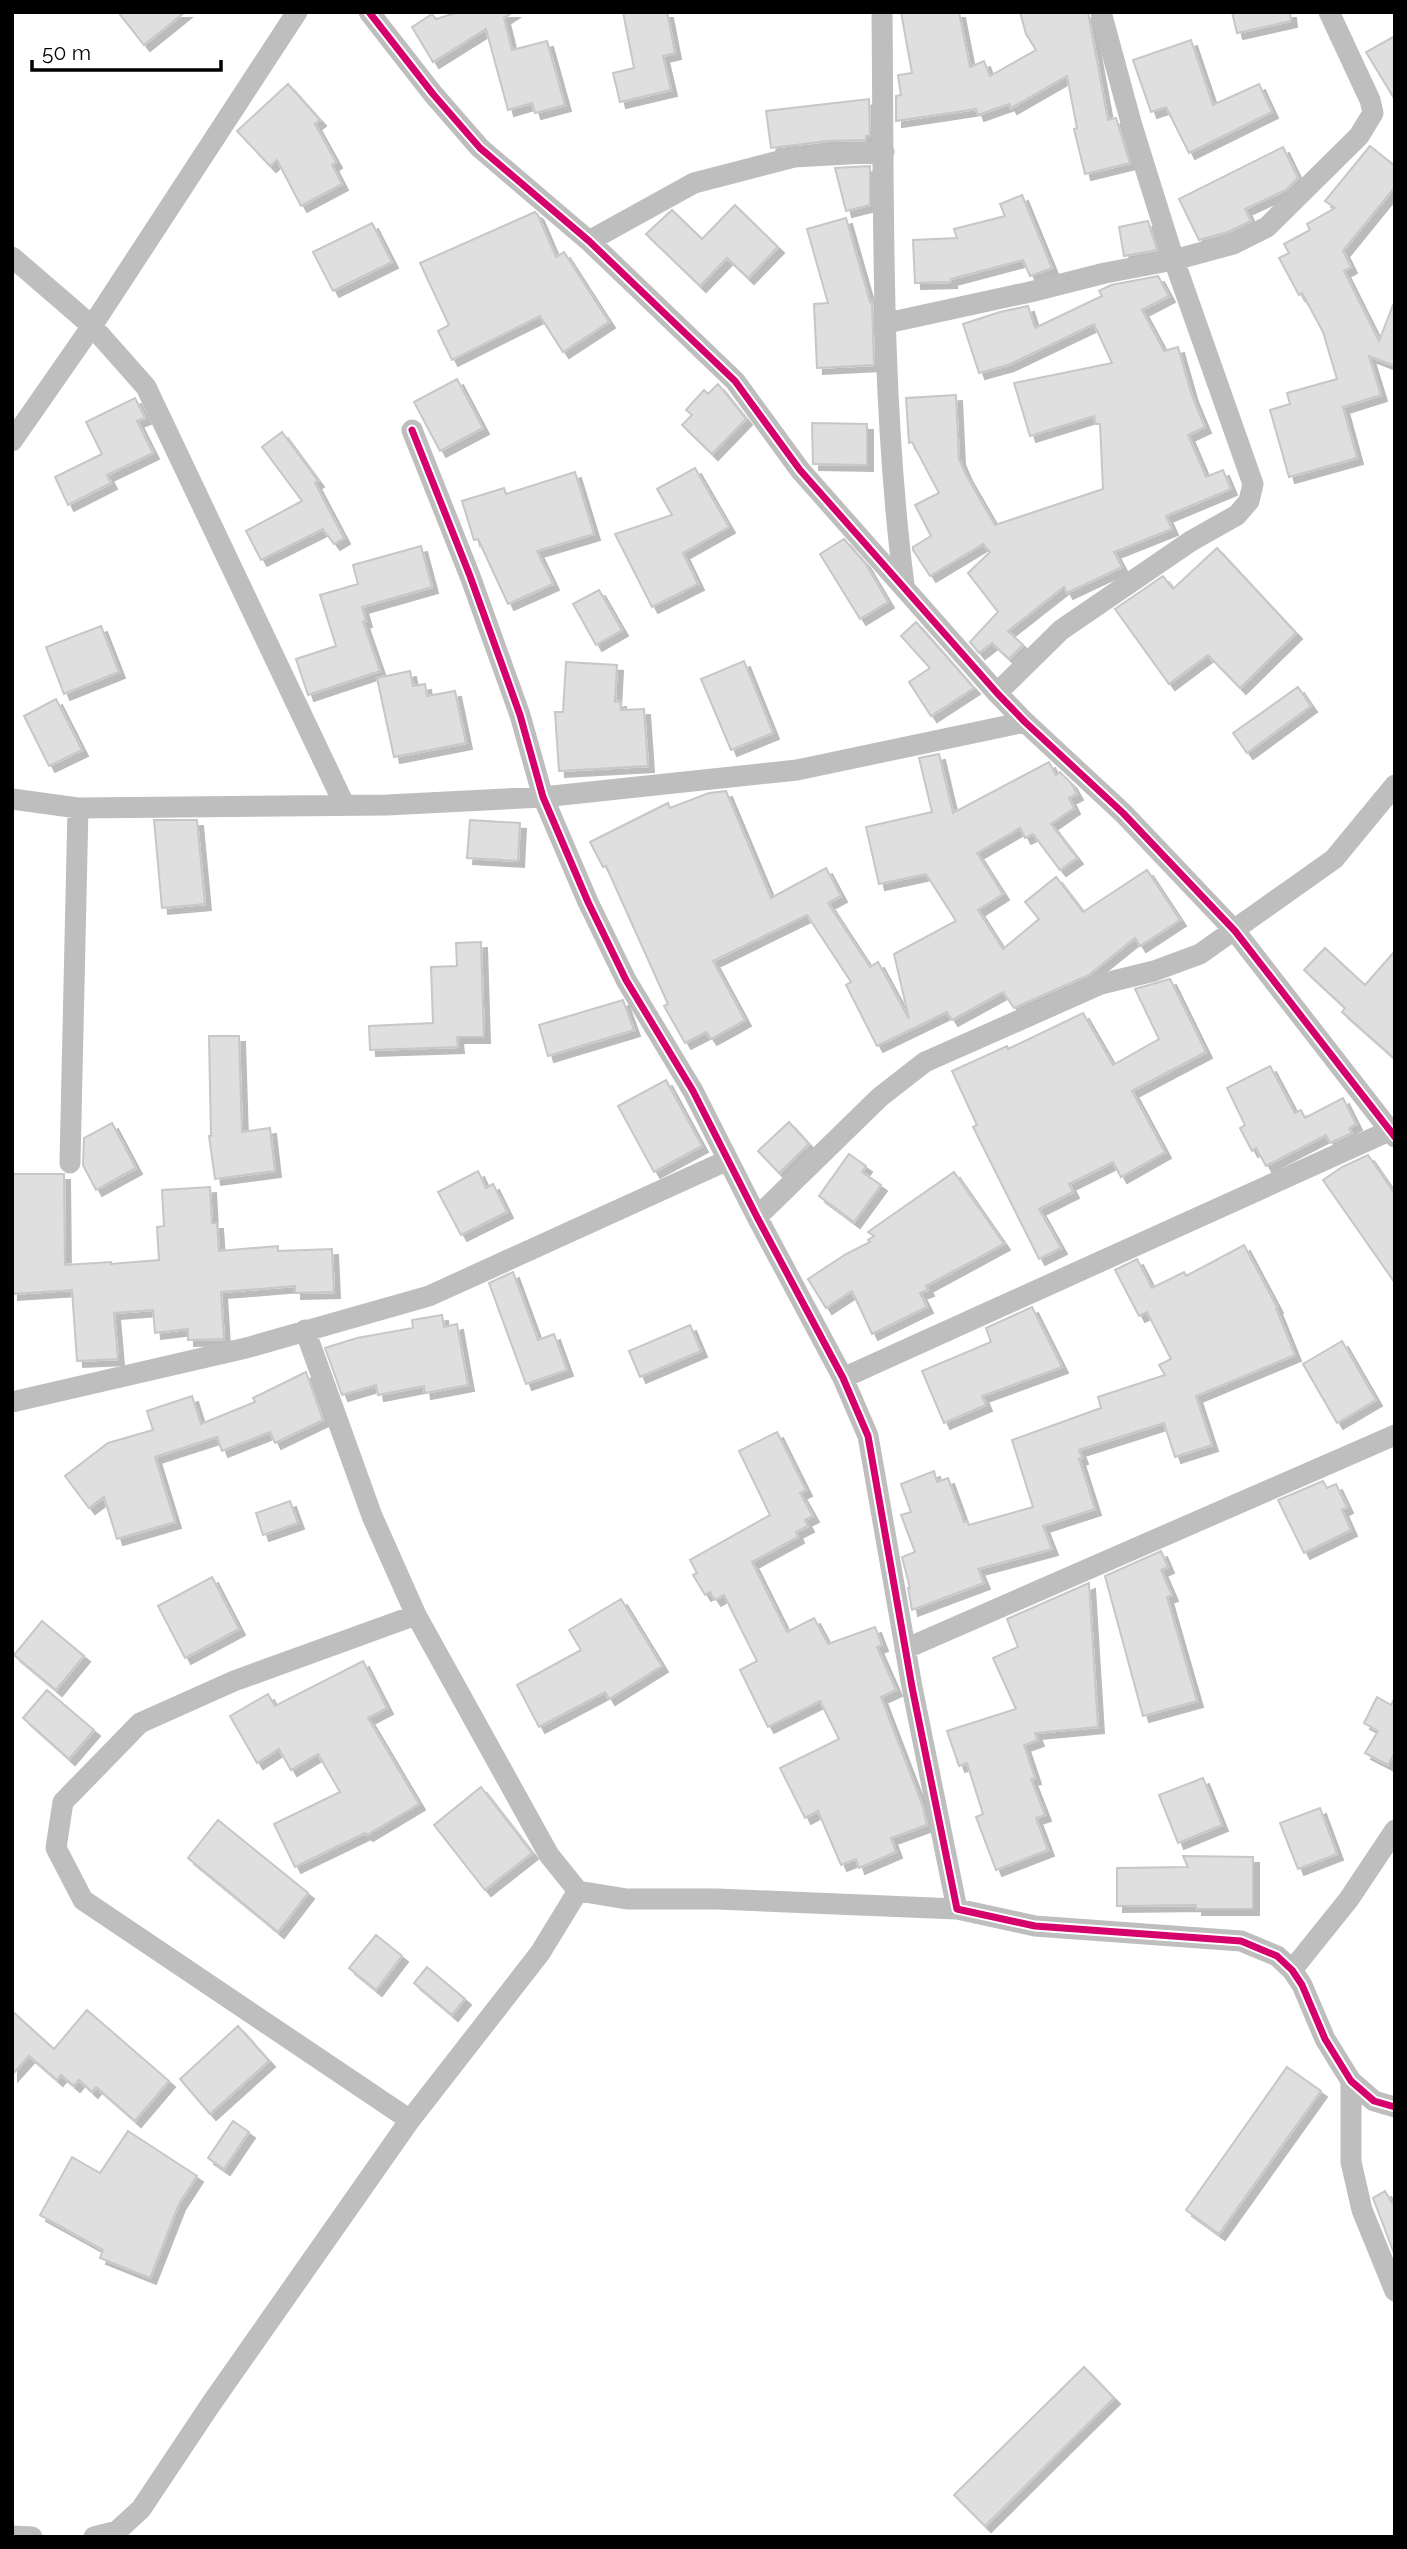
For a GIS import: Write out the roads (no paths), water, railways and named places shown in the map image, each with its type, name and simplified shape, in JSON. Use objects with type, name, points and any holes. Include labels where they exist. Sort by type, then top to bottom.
[{"type":"street","points":[[12,441],[92,326],[297,12]]},
{"type":"street","points":[[369,12],[433,94],[480,148],[589,241],[735,381],[800,470],[997,693],[1123,813],[1235,931],[1392,1134],[843,1378]]},
{"type":"street","points":[[882,12],[893,498],[904,585]]},
{"type":"street","points":[[997,693],[1061,631],[1191,541],[1237,515],[1249,501],[1252,484],[1174,260],[1132,126],[1101,12]]},
{"type":"street","points":[[887,323],[1174,260],[1233,244],[1267,227],[1349,146],[1373,113],[1370,100],[1329,12]]},
{"type":"street","points":[[589,241],[694,183],[794,157],[884,152]]},
{"type":"street","points":[[12,257],[92,326],[146,387],[344,804]]},
{"type":"street","points":[[412,430],[470,576],[520,715],[542,797],[588,902],[626,980],[693,1091],[843,1378],[868,1436],[905,1649],[957,1909]]},
{"type":"street","points":[[12,799],[78,808],[387,805],[542,797],[797,770],[1025,722]]},
{"type":"street","points":[[757,1217],[880,1097],[925,1062],[1101,984],[1154,971],[1200,954],[1334,859],[1395,785]]},
{"type":"street","points":[[69,1163],[78,808]]},
{"type":"street","points":[[12,1402],[246,1348],[429,1296],[728,1160]]},
{"type":"street","points":[[304,1330],[372,1516],[416,1615],[549,1855],[578,1891],[627,1899],[717,1899],[957,1909],[1035,1926],[1241,1941],[1277,1956],[1292,1970],[1302,1985],[1325,2039],[1351,2081],[1374,2101],[1395,2107]]},
{"type":"street","points":[[905,1649],[1395,1435]]},
{"type":"street","points":[[410,2120],[83,1900],[56,1847],[63,1802],[140,1723],[234,1681],[416,1615]]},
{"type":"street","points":[[1292,1970],[1349,1899],[1395,1830]]},
{"type":"street","points":[[94,2537],[117,2530],[141,2509],[211,2404],[410,2120],[540,1953],[578,1891]]},
{"type":"street","points":[[1351,2081],[1351,2162],[1362,2210],[1395,2291]]},
{"type":"street","points":[[12,2536],[32,2537]]}]
